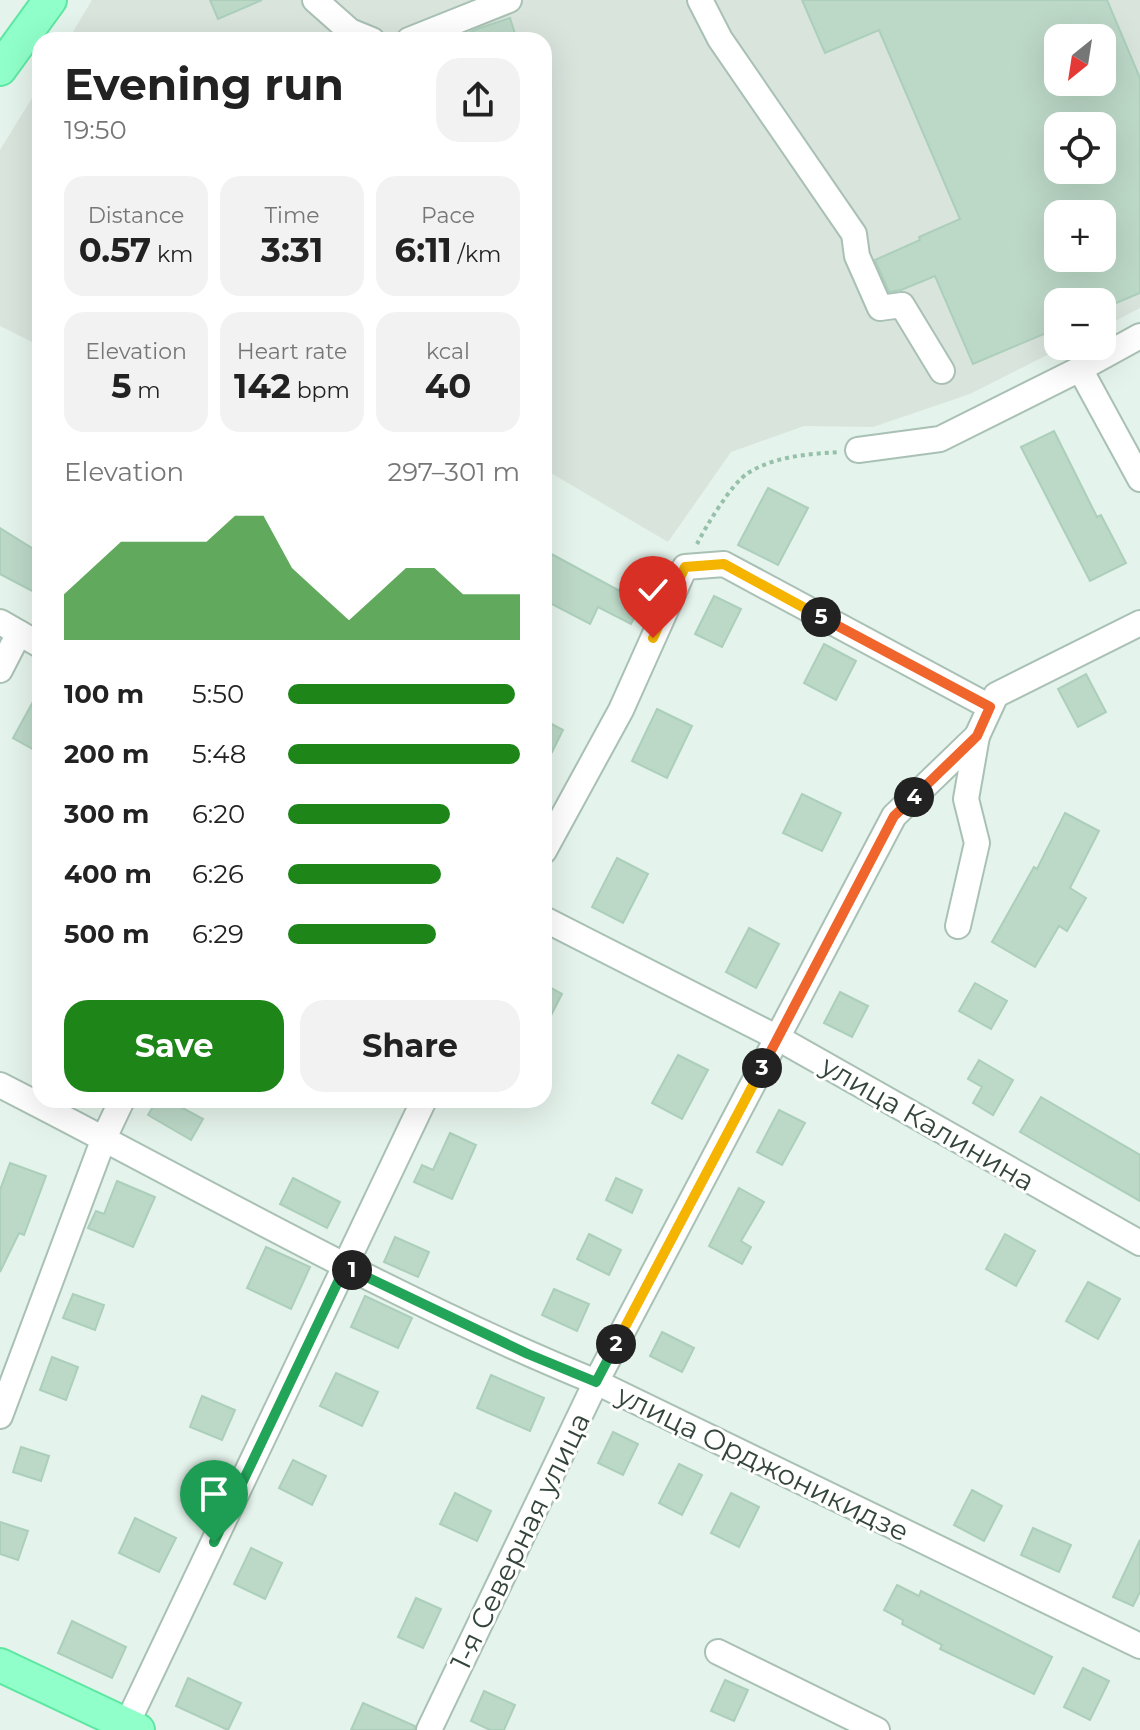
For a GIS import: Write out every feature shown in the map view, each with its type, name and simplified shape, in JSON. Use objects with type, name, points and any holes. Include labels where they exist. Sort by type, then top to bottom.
[{"type":"main road","points":[[0,69],[50,0]]},
{"type":"main road","points":[[0,1665],[130,1728]]},
{"type":"street","points":[[315,0],[352,32]]},
{"type":"street","points":[[429,32],[509,0]]},
{"type":"street","points":[[700,0],[720,39],[854,234],[857,256],[880,308],[902,305],[942,371]]},
{"type":"street","points":[[858,450],[940,439],[1140,336]]},
{"type":"street","points":[[1080,369],[1140,479]]},
{"type":"street","points":[[552,836],[621,710],[685,567],[724,564],[990,707]]},
{"type":"street","name":"1-я Северная улица","points":[[958,926],[977,843],[966,799],[977,736],[996,695],[1140,623]]},
{"type":"street","points":[[0,670],[20,633]]},
{"type":"street","name":"1-я Северная улица","points":[[429,1730],[596,1382],[894,816],[977,736]]},
{"type":"street","name":"улица Калинина","points":[[552,923],[778,1038],[1140,1243]]},
{"type":"street","name":"улица Орджоникидзе","points":[[0,1085],[32,1101]]},
{"type":"street","name":"улица Орджоникидзе","points":[[45,1108],[345,1267],[528,1354],[596,1382],[1140,1646]]},
{"type":"street","points":[[0,1416],[104,1138],[118,1108]]},
{"type":"street","points":[[130,1728],[420,1108]]},
{"type":"street","points":[[718,1652],[877,1730]]},
{"type":"path","points":[[685,567],[708,521],[747,473],[794,455],[858,450]]},
{"type":"shaded area","points":[[92,0],[1140,0],[1140,308],[1116,321],[1116,288],[1044,288],[1044,357],[970,394],[873,427],[804,426],[731,452],[668,542],[552,474],[552,32],[73,32]]},
{"type":"shaded area","points":[[32,98],[32,342],[0,326],[0,150]]},
{"type":"building","points":[[210,0],[262,0],[218,19]]},
{"type":"building","points":[[802,0],[1107,0],[1140,78],[1140,293],[1116,303],[1116,288],[1044,288],[1044,334],[973,364],[935,276],[889,292],[875,260],[960,219],[879,30],[825,53]]},
{"type":"building","points":[[510,18],[514,32],[471,32]]},
{"type":"building","points":[[1054,431],[1097,517],[1101,515],[1126,563],[1090,581],[1021,447]]},
{"type":"building","points":[[768,488],[808,508],[778,565],[738,545]]},
{"type":"building","points":[[0,528],[32,548],[32,591],[0,574]]},
{"type":"building","points":[[552,554],[642,603],[631,624],[598,607],[590,624],[552,604]]},
{"type":"building","points":[[714,596],[741,609],[722,647],[695,634]]},
{"type":"building","points":[[824,644],[856,661],[836,700],[804,683]]},
{"type":"building","points":[[1086,674],[1106,712],[1078,727],[1058,689]]},
{"type":"building","points":[[32,704],[32,749],[13,738]]},
{"type":"building","points":[[657,709],[692,726],[667,778],[632,761]]},
{"type":"building","points":[[552,724],[563,730],[552,752]]},
{"type":"building","points":[[802,794],[841,813],[822,851],[783,833]]},
{"type":"building","points":[[1065,813],[1099,831],[1070,888],[1086,898],[1067,931],[1059,926],[1035,967],[992,942],[1034,867],[1037,869]]},
{"type":"building","points":[[617,858],[648,874],[623,923],[592,907]]},
{"type":"building","points":[[749,928],[779,944],[756,988],[726,972]]},
{"type":"building","points":[[975,983],[1007,1001],[991,1029],[959,1011]]},
{"type":"building","points":[[552,988],[562,994],[552,1013]]},
{"type":"building","points":[[840,992],[868,1006],[852,1037],[824,1023]]},
{"type":"building","points":[[678,1055],[708,1070],[682,1119],[652,1103]]},
{"type":"building","points":[[979,1060],[1013,1080],[993,1115],[973,1103],[982,1087],[968,1079]]},
{"type":"building","points":[[1041,1097],[1140,1155],[1140,1201],[1020,1132]]},
{"type":"building","points":[[152,1108],[183,1108],[203,1119],[191,1140],[148,1115]]},
{"type":"building","points":[[779,1110],[805,1123],[782,1165],[757,1152]]},
{"type":"building","points":[[450,1133],[476,1145],[452,1199],[414,1182],[422,1165],[433,1170]]},
{"type":"building","points":[[10,1163],[46,1176],[24,1235],[19,1233],[0,1272],[0,1190]]},
{"type":"building","points":[[293,1178],[340,1202],[327,1228],[280,1204]]},
{"type":"building","points":[[616,1178],[642,1190],[632,1213],[606,1200]]},
{"type":"building","points":[[117,1181],[155,1197],[133,1247],[88,1228],[96,1211],[104,1214]]},
{"type":"building","points":[[739,1188],[764,1202],[741,1241],[751,1247],[742,1264],[709,1246]]},
{"type":"building","points":[[589,1234],[621,1250],[609,1275],[577,1259]]},
{"type":"building","points":[[1005,1234],[1035,1251],[1016,1286],[986,1269]]},
{"type":"building","points":[[395,1237],[429,1252],[418,1277],[384,1262]]},
{"type":"building","points":[[266,1247],[310,1267],[291,1309],[247,1288]]},
{"type":"building","points":[[1088,1282],[1120,1299],[1098,1339],[1066,1321]]},
{"type":"building","points":[[554,1289],[589,1304],[577,1331],[542,1315]]},
{"type":"building","points":[[73,1294],[104,1305],[95,1330],[63,1318]]},
{"type":"building","points":[[365,1296],[412,1318],[398,1348],[351,1327]]},
{"type":"building","points":[[662,1332],[694,1348],[682,1372],[650,1356]]},
{"type":"building","points":[[52,1357],[78,1367],[66,1400],[40,1390]]},
{"type":"building","points":[[336,1373],[378,1392],[362,1426],[320,1406]]},
{"type":"building","points":[[491,1375],[544,1398],[530,1431],[477,1408]]},
{"type":"building","points":[[202,1396],[235,1410],[222,1440],[190,1427]]},
{"type":"building","points":[[613,1432],[638,1444],[623,1475],[598,1463]]},
{"type":"building","points":[[21,1447],[49,1456],[41,1481],[13,1472]]},
{"type":"building","points":[[293,1460],[326,1476],[312,1505],[279,1488]]},
{"type":"building","points":[[679,1464],[702,1475],[682,1515],[659,1503]]},
{"type":"building","points":[[972,1490],[1002,1506],[984,1541],[954,1525]]},
{"type":"building","points":[[455,1493],[491,1511],[477,1541],[440,1524]]},
{"type":"building","points":[[731,1493],[759,1507],[739,1547],[711,1533]]},
{"type":"building","points":[[135,1518],[176,1538],[159,1572],[119,1553]]},
{"type":"building","points":[[0,1522],[28,1531],[18,1560],[0,1554]]},
{"type":"building","points":[[1033,1528],[1071,1545],[1059,1572],[1021,1555]]},
{"type":"building","points":[[1140,1540],[1140,1592],[1133,1606],[1113,1597]]},
{"type":"building","points":[[251,1548],[282,1563],[265,1599],[234,1584]]},
{"type":"building","points":[[897,1585],[919,1596],[921,1591],[1052,1657],[1034,1694],[940,1649],[942,1645],[902,1624],[903,1620],[884,1610]]},
{"type":"building","points":[[416,1598],[441,1609],[423,1648],[398,1637]]},
{"type":"building","points":[[72,1621],[126,1647],[112,1678],[58,1653]]},
{"type":"building","points":[[1083,1668],[1109,1681],[1090,1720],[1064,1707]]},
{"type":"building","points":[[188,1678],[241,1703],[228,1730],[176,1706]]},
{"type":"building","points":[[725,1680],[748,1690],[734,1721],[711,1711]]},
{"type":"building","points":[[484,1691],[515,1705],[504,1730],[490,1730],[471,1721]]},
{"type":"building","points":[[363,1703],[415,1726],[414,1730],[351,1730]]},
{"type":"route","points":[[214,1542],[345,1267],[528,1354],[596,1382],[894,816],[977,736],[990,707],[724,564],[685,567],[653,638]]}]
